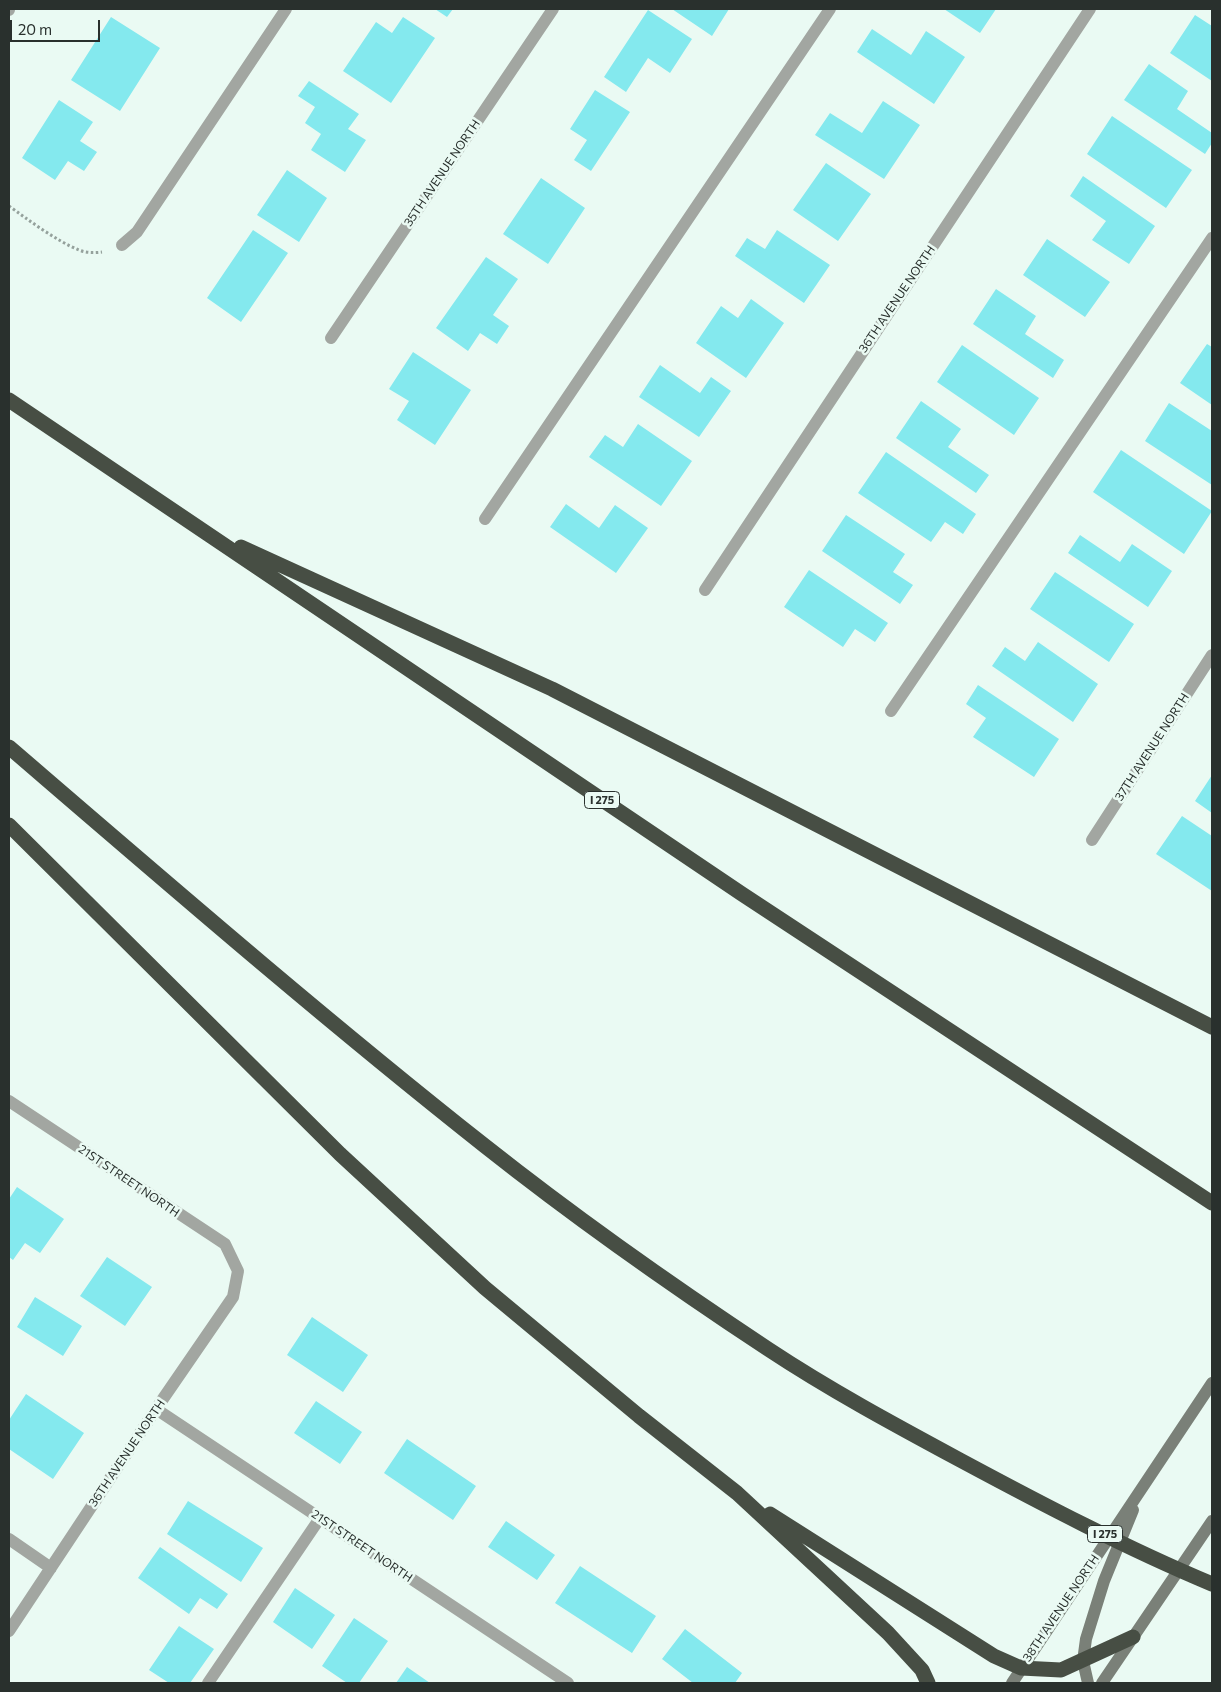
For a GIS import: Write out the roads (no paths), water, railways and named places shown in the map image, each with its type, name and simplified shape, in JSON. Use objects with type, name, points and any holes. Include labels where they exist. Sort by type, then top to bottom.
[{"type":"highway","name":"I 275","points":[[9,400],[734,889],[1206,1199]]},
{"type":"highway","points":[[200,529],[552,689],[1212,1026]]},
{"type":"highway","name":"I 275","points":[[9,747],[319,1011],[486,1147],[575,1215],[770,1350],[868,1411],[999,1481],[1159,1562],[1212,1584]]},
{"type":"highway","points":[[9,825],[340,1154],[477,1281],[639,1416],[737,1493],[888,1633],[922,1670],[928,1683]]},
{"type":"highway","points":[[737,1493],[994,1656],[1021,1668],[1061,1670],[1134,1637]]},
{"type":"main road","name":"38TH AVENUE NORTH","points":[[1012,1683],[1212,1383]]},
{"type":"main road","points":[[1088,1683],[1083,1661],[1086,1639],[1104,1581],[1144,1485]]},
{"type":"main road","points":[[1102,1683],[1212,1521]]},
{"type":"street","points":[[122,245],[137,232],[286,9]]},
{"type":"street","name":"35TH AVENUE NORTH","points":[[332,338],[553,9]]},
{"type":"street","points":[[485,519],[830,9]]},
{"type":"street","name":"36TH AVENUE NORTH","points":[[704,590],[1090,9]]},
{"type":"street","points":[[891,711],[1212,238]]},
{"type":"street","name":"37TH AVENUE NORTH","points":[[1092,840],[1212,655]]},
{"type":"street","name":"21ST STREET NORTH","points":[[9,1100],[225,1244],[238,1272]]},
{"type":"street","name":"36TH AVENUE NORTH","points":[[9,1631],[156,1409],[234,1297],[238,1272]]},
{"type":"street","name":"21ST STREET NORTH","points":[[156,1409],[568,1683]]},
{"type":"street","points":[[208,1683],[320,1518]]},
{"type":"street","points":[[9,1539],[51,1568]]}]
